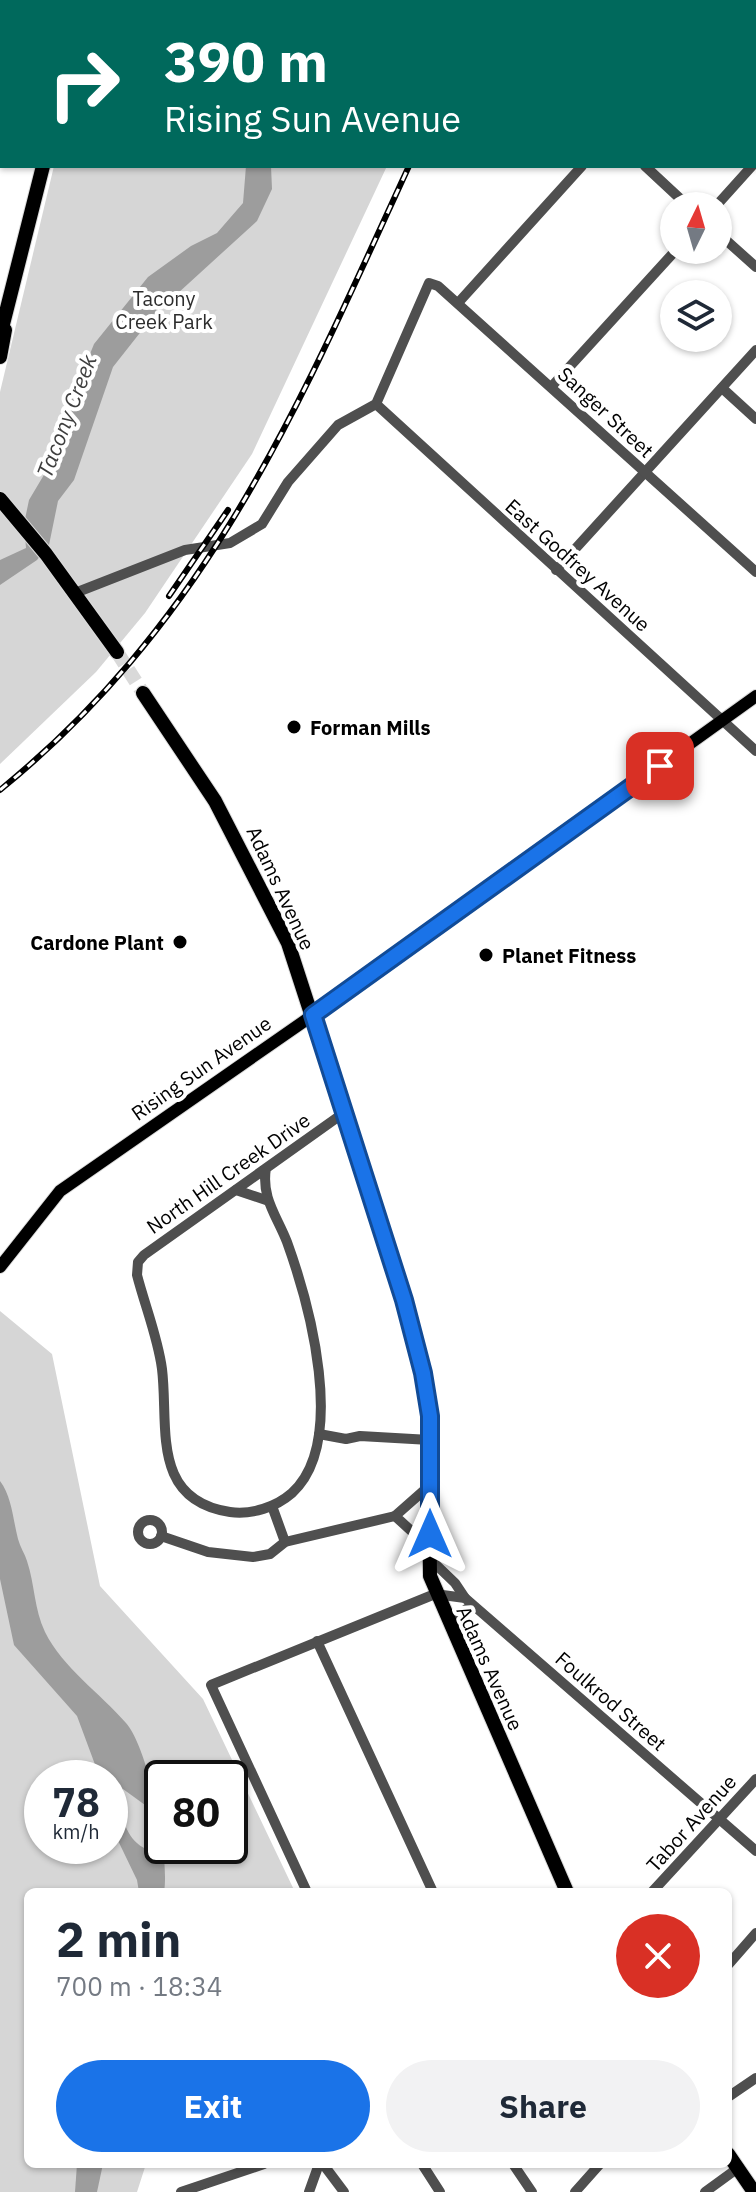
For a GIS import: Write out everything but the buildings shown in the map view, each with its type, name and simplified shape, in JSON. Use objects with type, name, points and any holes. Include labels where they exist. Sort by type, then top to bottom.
[{"type":"highway","points":[[0,336],[43,168]]},
{"type":"highway","points":[[0,357],[13,289]]},
{"type":"highway","points":[[5,505],[46,554],[117,652]]},
{"type":"highway","name":"Adams Avenue","points":[[143,693],[234,835],[283,931],[313,1015],[418,1352],[428,1394],[430,1576],[435,1594],[565,1888]]},
{"type":"highway","points":[[732,2160],[754,2192]]},
{"type":"main road","name":"Rising Sun Avenue","points":[[0,1267],[60,1191],[313,1015],[756,696]]},
{"type":"street","points":[[458,303],[580,168]]},
{"type":"street","points":[[647,168],[673,192]]},
{"type":"street","points":[[729,192],[750,168]]},
{"type":"street","points":[[732,246],[756,267]]},
{"type":"street","points":[[552,386],[663,264]]},
{"type":"street","name":"Sanger Street","points":[[376,404],[429,283],[458,303],[552,386],[756,572]]},
{"type":"street","points":[[556,570],[756,350]]},
{"type":"street","points":[[722,388],[756,419]]},
{"type":"street","points":[[75,593],[185,550],[230,543],[245,536],[262,524],[288,482],[338,425],[376,404]]},
{"type":"street","name":"East Godfrey Avenue","points":[[376,404],[756,751]]},
{"type":"street","name":"North Hill Creek Drive","points":[[272,1506],[232,1512],[214,1508],[189,1493],[171,1469],[165,1451],[162,1368],[137,1275],[138,1262],[345,1112]]},
{"type":"street","points":[[266,1168],[266,1200],[286,1240],[306,1299],[316,1363],[319,1434],[304,1480],[272,1506],[285,1542]]},
{"type":"street","points":[[236,1190],[266,1200]]},
{"type":"street","points":[[319,1434],[346,1439],[430,1440]]},
{"type":"street","points":[[161,1536],[184,1546],[235,1557],[270,1554],[285,1542],[395,1516],[431,1484]]},
{"type":"street","name":"Foulkrod Street","points":[[395,1516],[468,1601],[756,1851]]},
{"type":"street","points":[[305,1888],[211,1685],[435,1594],[468,1601],[451,1628]]},
{"type":"street","points":[[317,1641],[431,1888]]},
{"type":"street","name":"Tabor Avenue","points":[[656,1888],[756,1779]]},
{"type":"street","points":[[732,1960],[756,1933]]},
{"type":"street","points":[[732,2094],[756,2078]]},
{"type":"street","points":[[181,2192],[252,2168]]},
{"type":"street","points":[[309,2192],[319,2168]]},
{"type":"street","points":[[324,2168],[344,2192]]},
{"type":"street","points":[[425,2168],[440,2192]]},
{"type":"street","points":[[516,2168],[532,2192]]},
{"type":"street","points":[[575,2192],[596,2168]]},
{"type":"street","points":[[705,2192],[738,2168]]},
{"type":"green space","name":"Tacony Creek Park","points":[[54,168],[386,168],[252,454],[145,613],[96,672],[0,764],[0,392]]},
{"type":"green space","points":[[0,1311],[52,1354],[100,1586],[203,1699],[232,1760],[144,1760],[144,1864],[248,1864],[248,1793],[293,1888],[24,1888],[24,2168],[145,2168],[137,2192],[0,2192]]},
{"type":"water","name":"Tacony Creek","points":[[246,168],[271,168],[272,189],[257,221],[154,315],[113,367],[74,480],[58,501],[49,545],[37,560],[0,585],[0,560],[26,548],[24,524],[29,500],[51,463],[61,426],[94,344],[148,277],[191,246],[217,233],[243,203]]},
{"type":"water","points":[[0,1481],[10,1501],[45,1632],[72,1669],[126,1723],[134,1736],[144,1762],[144,1804],[128,1793],[128,1760],[93,1760],[77,1716],[14,1645],[0,1579]]},
{"type":"water","points":[[128,1831],[144,1848],[144,1864],[164,1864],[164,1888],[138,1888],[128,1861]]},
{"type":"water","points":[[77,2168],[102,2168],[97,2192],[75,2192]]},
{"type":"tunnel","points":[[117,652],[143,693]]},
{"type":"railway","points":[[0,790],[74,724],[137,654],[193,580],[242,503],[287,423],[408,168]]},
{"type":"railway","points":[[169,596],[228,510]]},
{"type":"place","name":"Forman Mills","points":[[294,727]]},
{"type":"place","name":"Cardone Plant","points":[[180,942]]},
{"type":"place","name":"Planet Fitness","points":[[486,955]]},
{"type":"route","points":[[430,1534],[428,1394],[404,1300],[313,1015],[660,766]]}]
